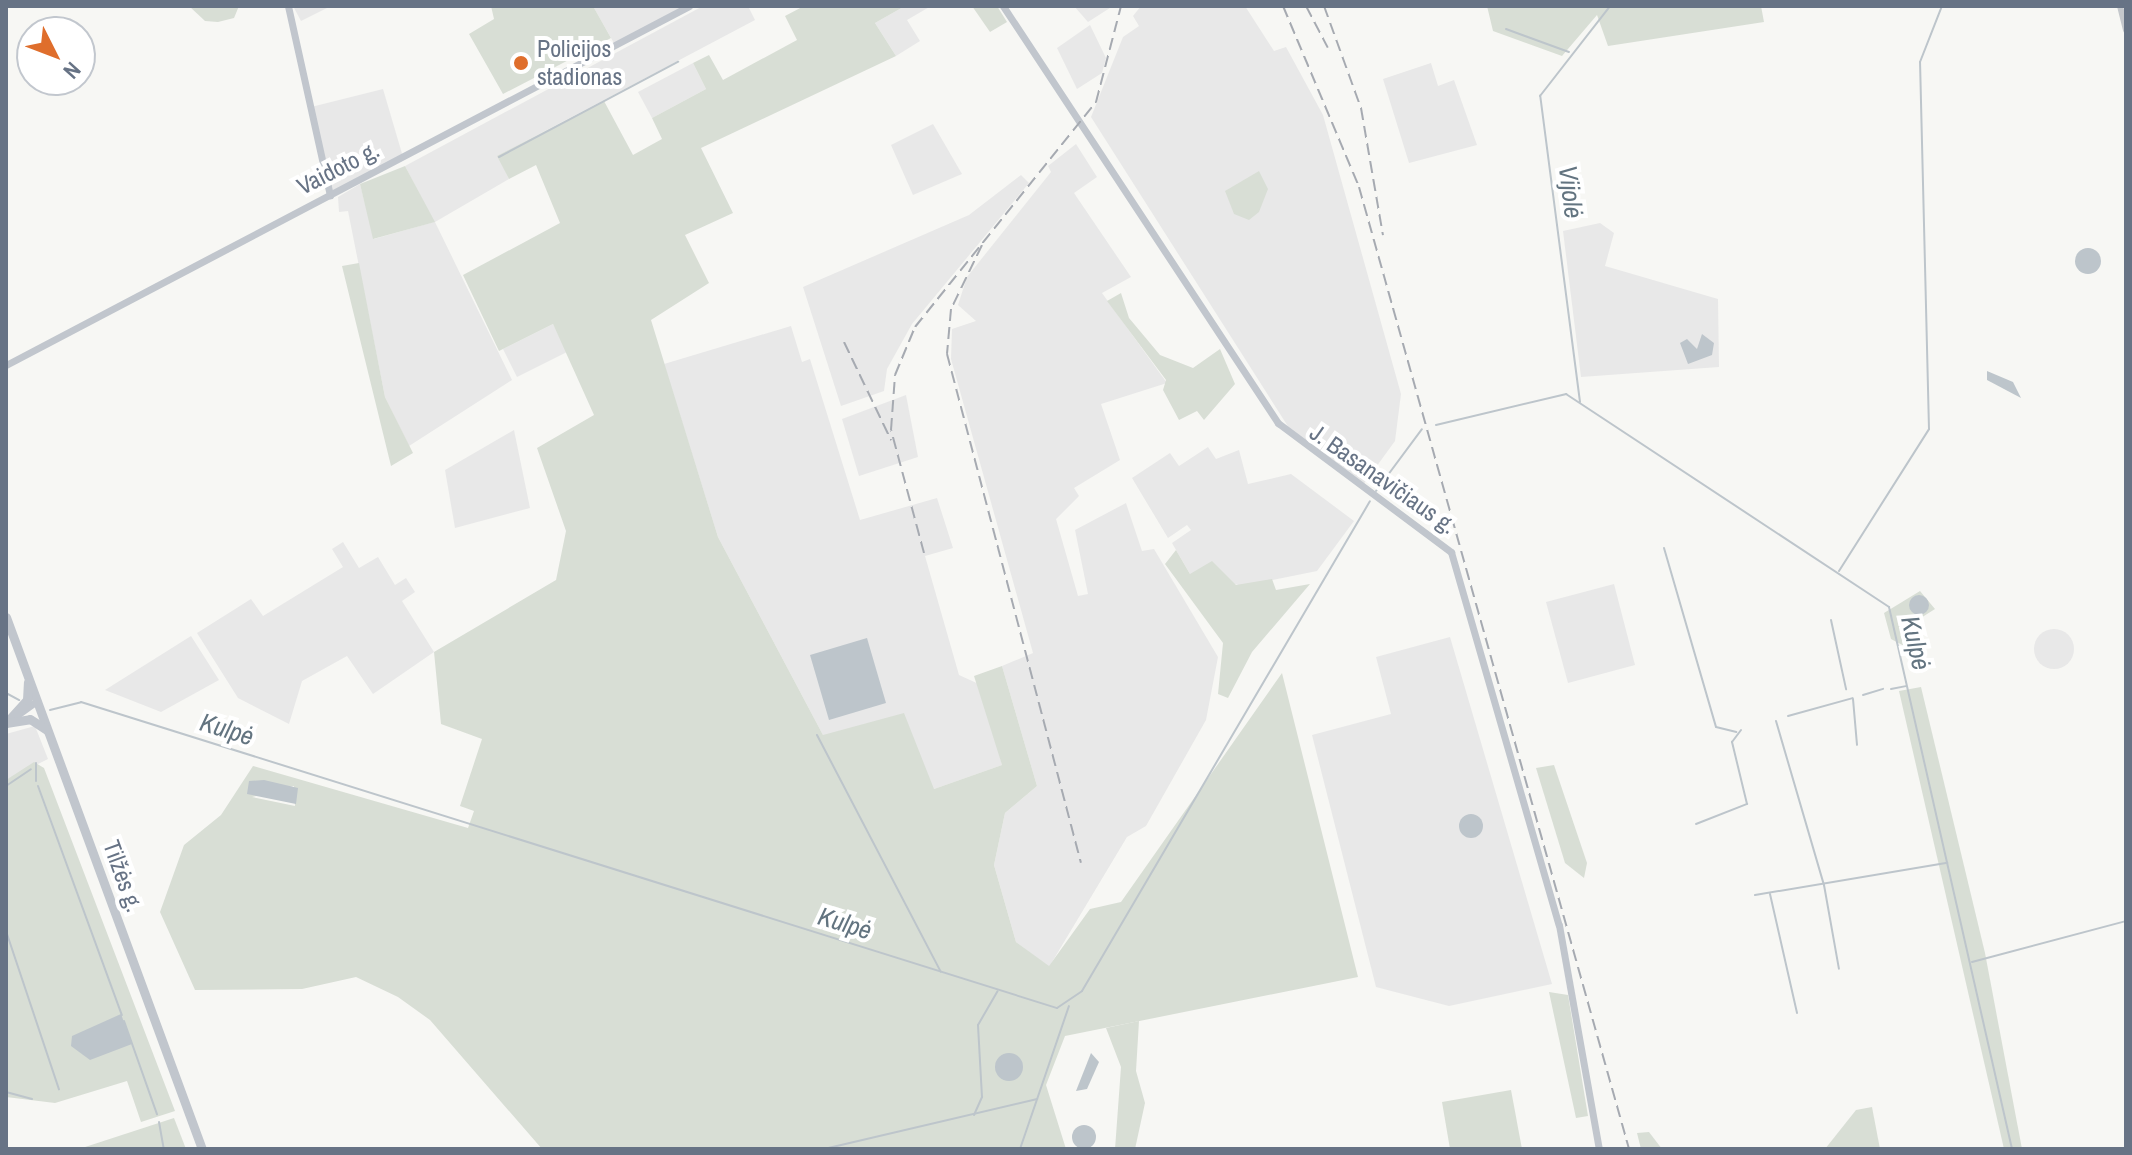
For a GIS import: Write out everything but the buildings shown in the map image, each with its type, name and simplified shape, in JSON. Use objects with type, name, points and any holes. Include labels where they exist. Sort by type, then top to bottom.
[{"type":"highway","name":"Tilžės g.","points":[[6,617],[202,1149]]},
{"type":"highway","points":[[6,723],[27,700],[28,677]]},
{"type":"highway","points":[[6,723],[30,719],[48,731]]},
{"type":"main road","points":[[288,6],[330,195]]},
{"type":"main road","name":"Vaidoto g.","points":[[6,365],[689,6]]},
{"type":"main road","name":"J. Basanavičiaus g.","points":[[1003,6],[1278,423],[1363,492],[1429,530],[1456,561],[1559,925],[1599,1149]]},
{"type":"main road","points":[[6,723],[37,701]]},
{"type":"street","points":[[2120,6],[2126,30]]},
{"type":"shaded area","points":[[189,6],[239,6],[234,18],[218,22],[205,21]]},
{"type":"shaded area","points":[[293,6],[331,6],[301,21]]},
{"type":"shaded area","name":"Policijos stadionas","points":[[491,6],[593,6],[611,38],[503,94],[469,34],[494,19]]},
{"type":"shaded area","points":[[593,6],[689,6],[615,45]]},
{"type":"shaded area","points":[[703,6],[748,6],[755,20],[498,156],[509,179],[435,222],[512,380],[409,446],[385,397],[348,211],[339,212],[338,197],[360,184],[374,239],[434,222],[405,166]]},
{"type":"shaded area","points":[[804,6],[905,6],[875,23],[896,56],[701,148],[733,213],[685,235],[709,283],[651,320],[718,537],[823,735],[904,713],[934,789],[1002,765],[974,676],[1002,666],[1037,786],[1005,813],[994,865],[1016,942],[1049,966],[1090,909],[1121,902],[1282,673],[1358,977],[1065,1036],[1046,1085],[1066,1149],[542,1149],[430,1020],[398,997],[356,977],[302,989],[195,990],[160,912],[184,845],[221,815],[253,766],[468,828],[474,811],[460,806],[482,739],[441,724],[434,652],[556,580],[566,531],[537,448],[594,415],[553,324],[499,351],[463,275],[560,223],[536,165],[509,179],[497,156],[604,101],[633,155],[662,139],[652,118],[706,89],[693,63],[709,55],[723,80],[797,40],[785,16]],"holes":[[[294,786],[295,806],[252,797]]]},
{"type":"shaded area","points":[[905,6],[931,6],[907,20],[920,41],[896,56],[875,23]]},
{"type":"shaded area","points":[[972,6],[997,6],[1007,22],[990,32]]},
{"type":"shaded area","points":[[1074,6],[1113,6],[1088,22]]},
{"type":"shaded area","points":[[1141,6],[1245,6],[1274,51],[1286,47],[1323,115],[1401,394],[1395,441],[1363,485],[1289,428],[1091,117],[1123,37],[1139,26],[1133,16]]},
{"type":"shaded area","points":[[1487,6],[1761,6],[1764,22],[1608,46],[1597,15],[1562,56],[1493,31]]},
{"type":"shaded area","points":[[1090,25],[1106,58],[1102,73],[1077,89],[1057,48]]},
{"type":"shaded area","points":[[693,63],[706,89],[652,118],[638,92]]},
{"type":"shaded area","points":[[1431,63],[1438,86],[1454,80],[1477,145],[1409,163],[1383,79]]},
{"type":"shaded area","points":[[383,89],[403,157],[330,195],[311,107]]},
{"type":"shaded area","points":[[933,124],[962,174],[913,195],[891,145]]},
{"type":"shaded area","points":[[1076,144],[1097,177],[1074,193],[1131,277],[1102,293],[1167,383],[1101,404],[1120,460],[1074,488],[1079,496],[1056,519],[1078,596],[1088,594],[1075,530],[1126,503],[1142,551],[1154,549],[1218,657],[1206,720],[1146,826],[1127,837],[1049,967],[1016,942],[994,865],[1005,813],[1037,786],[1002,666],[1033,653],[951,359],[952,329],[976,321],[958,305],[967,277],[1051,172],[1048,166]]},
{"type":"shaded area","points":[[405,166],[435,222],[373,239],[360,184]]},
{"type":"shaded area","points":[[1259,171],[1268,189],[1259,212],[1249,220],[1234,214],[1225,191]]},
{"type":"shaded area","points":[[1021,175],[1029,183],[912,324],[887,369],[884,391],[841,406],[803,287],[969,215]]},
{"type":"shaded area","points":[[1600,223],[1614,233],[1605,266],[1718,299],[1719,367],[1581,377],[1563,231]]},
{"type":"shaded area","points":[[2088,248],[2097,252],[2101,261],[2097,270],[2088,274],[2079,270],[2075,261],[2079,252]]},
{"type":"shaded area","points":[[359,263],[385,397],[413,453],[391,466],[342,266]]},
{"type":"shaded area","points":[[1121,293],[1129,318],[1160,355],[1193,368],[1220,349],[1235,384],[1204,420],[1197,411],[1179,420],[1163,390],[1166,380],[1107,301]]},
{"type":"shaded area","points":[[553,324],[567,352],[517,377],[503,349]]},
{"type":"shaded area","points":[[791,326],[802,362],[810,359],[860,520],[937,498],[953,548],[925,556],[959,675],[981,685],[1002,765],[934,789],[823,735],[718,537],[664,364]]},
{"type":"shaded area","points":[[1702,334],[1714,343],[1712,355],[1688,364],[1680,343],[1687,339],[1697,349]]},
{"type":"shaded area","points":[[1987,371],[2013,382],[2021,398],[1987,380]]},
{"type":"shaded area","points":[[906,395],[918,457],[859,476],[842,419]]},
{"type":"shaded area","points":[[514,430],[530,508],[455,528],[445,470]]},
{"type":"shaded area","points":[[1208,447],[1216,459],[1239,450],[1248,484],[1291,474],[1354,521],[1317,571],[1243,586],[1190,574],[1172,543],[1191,530],[1187,525],[1168,538],[1132,478],[1170,453],[1179,466]]},
{"type":"shaded area","points":[[343,542],[359,568],[378,557],[395,585],[406,578],[415,592],[402,601],[434,652],[373,694],[347,656],[302,681],[289,724],[238,698],[197,633],[251,599],[263,616],[343,567],[332,549]]},
{"type":"shaded area","points":[[1176,550],[1190,574],[1212,561],[1236,585],[1272,579],[1276,590],[1310,584],[1252,652],[1228,698],[1218,694],[1223,643],[1165,564]]},
{"type":"shaded area","points":[[1614,584],[1635,665],[1568,683],[1546,602]]},
{"type":"shaded area","points":[[1920,591],[1935,609],[1916,621],[1910,649],[1891,639],[1884,613]]},
{"type":"shaded area","points":[[1915,595],[1923,595],[1929,605],[1923,615],[1915,615],[1909,609],[1909,601]]},
{"type":"shaded area","points":[[2054,629],[2068,635],[2074,649],[2068,663],[2054,669],[2040,663],[2034,649],[2040,635]]},
{"type":"shaded area","points":[[191,636],[219,680],[161,712],[105,690]]},
{"type":"shaded area","points":[[1450,637],[1552,984],[1449,1006],[1376,987],[1312,735],[1391,714],[1376,657]]},
{"type":"shaded area","points":[[867,638],[886,703],[829,720],[810,655]]},
{"type":"shaded area","points":[[1921,687],[1985,953],[2022,1149],[2004,1149],[1899,691]]},
{"type":"shaded area","points":[[35,726],[48,759],[6,780],[6,734]]},
{"type":"shaded area","points":[[34,762],[44,768],[175,1111],[141,1122],[127,1081],[55,1103],[6,1097],[6,780]]},
{"type":"shaded area","points":[[1554,765],[1587,863],[1584,878],[1565,863],[1536,768]]},
{"type":"shaded area","points":[[264,780],[298,788],[296,804],[247,794],[249,781]]},
{"type":"shaded area","points":[[1471,814],[1480,817],[1483,826],[1480,835],[1471,838],[1462,835],[1459,826],[1462,817]]},
{"type":"shaded area","points":[[1549,992],[1568,995],[1588,1116],[1576,1118]]},
{"type":"shaded area","points":[[121,1014],[132,1044],[90,1060],[71,1046],[72,1036]]},
{"type":"shaded area","points":[[1139,1021],[1136,1071],[1145,1103],[1135,1149],[1115,1149],[1121,1067],[1106,1028]]},
{"type":"shaded area","points":[[1009,1053],[1019,1057],[1023,1067],[1019,1077],[1009,1081],[999,1077],[995,1067],[999,1057]]},
{"type":"shaded area","points":[[1091,1053],[1099,1062],[1087,1089],[1076,1091]]},
{"type":"shaded area","points":[[1511,1090],[1522,1149],[1450,1149],[1442,1102]]},
{"type":"shaded area","points":[[1872,1107],[1880,1149],[1825,1149],[1856,1110]]},
{"type":"shaded area","points":[[174,1118],[186,1149],[79,1149]]},
{"type":"shaded area","points":[[1084,1125],[1095,1132],[1096,1137],[1089,1148],[1084,1149],[1073,1142],[1072,1137],[1079,1126]]},
{"type":"shaded area","points":[[1649,1132],[1662,1149],[1641,1149],[1637,1133]]},
{"type":"waterway","name":"Vijolė","points":[[1580,402],[1540,96],[1610,6]]},
{"type":"waterway","points":[[1839,571],[1929,429],[1920,62],[1942,6]]},
{"type":"waterway","points":[[1506,29],[1569,52]]},
{"type":"waterway","points":[[499,157],[678,62]]},
{"type":"waterway","name":"Kulpė","points":[[1436,425],[1566,394],[1889,607],[2012,1149]]},
{"type":"waterway","name":"Kulpė","points":[[1376,491],[1422,429]]},
{"type":"waterway","name":"Kulpė","points":[[50,710],[81,702],[1057,1008],[1082,991],[1370,501]]},
{"type":"waterway","points":[[1664,548],[1716,727],[1736,732]]},
{"type":"waterway","points":[[1831,620],[1846,689]]},
{"type":"waterway","points":[[1891,689],[1906,686]]},
{"type":"waterway","points":[[1863,695],[1883,689]]},
{"type":"waterway","name":"Kulpė","points":[[6,693],[19,700]]},
{"type":"waterway","points":[[1788,716],[1853,698]]},
{"type":"waterway","points":[[1853,699],[1857,745]]},
{"type":"waterway","points":[[1776,721],[1824,885],[1839,969]]},
{"type":"waterway","points":[[1696,824],[1747,804],[1732,742],[1741,730]]},
{"type":"waterway","points":[[817,735],[941,972]]},
{"type":"waterway","points":[[36,763],[36,781]]},
{"type":"waterway","points":[[6,786],[31,769]]},
{"type":"waterway","points":[[38,786],[122,1015]]},
{"type":"waterway","points":[[1755,895],[1947,863]]},
{"type":"waterway","points":[[1770,894],[1797,1013]]},
{"type":"waterway","points":[[1972,962],[2126,921]]},
{"type":"waterway","points":[[6,931],[59,1089]]},
{"type":"waterway","points":[[974,1115],[982,1097],[978,1025],[998,991]]},
{"type":"waterway","points":[[1020,1149],[1069,1006]]},
{"type":"waterway","points":[[124,1021],[157,1114]]},
{"type":"waterway","points":[[6,1092],[32,1099]]},
{"type":"waterway","points":[[824,1149],[1037,1099]]},
{"type":"waterway","points":[[159,1122],[164,1149]]},
{"type":"railway","points":[[924,553],[891,430],[895,375],[915,327],[1096,102],[1121,6]]},
{"type":"railway","points":[[1283,6],[1359,187],[1629,1149]]},
{"type":"railway","points":[[1306,6],[1328,48]]},
{"type":"railway","points":[[1324,6],[1361,108],[1383,235]]},
{"type":"railway","points":[[982,245],[951,309],[947,354],[1081,863]]},
{"type":"railway","points":[[844,342],[891,440]]},
{"type":"place","name":"Policijos stadionas","points":[[521,63]]}]
